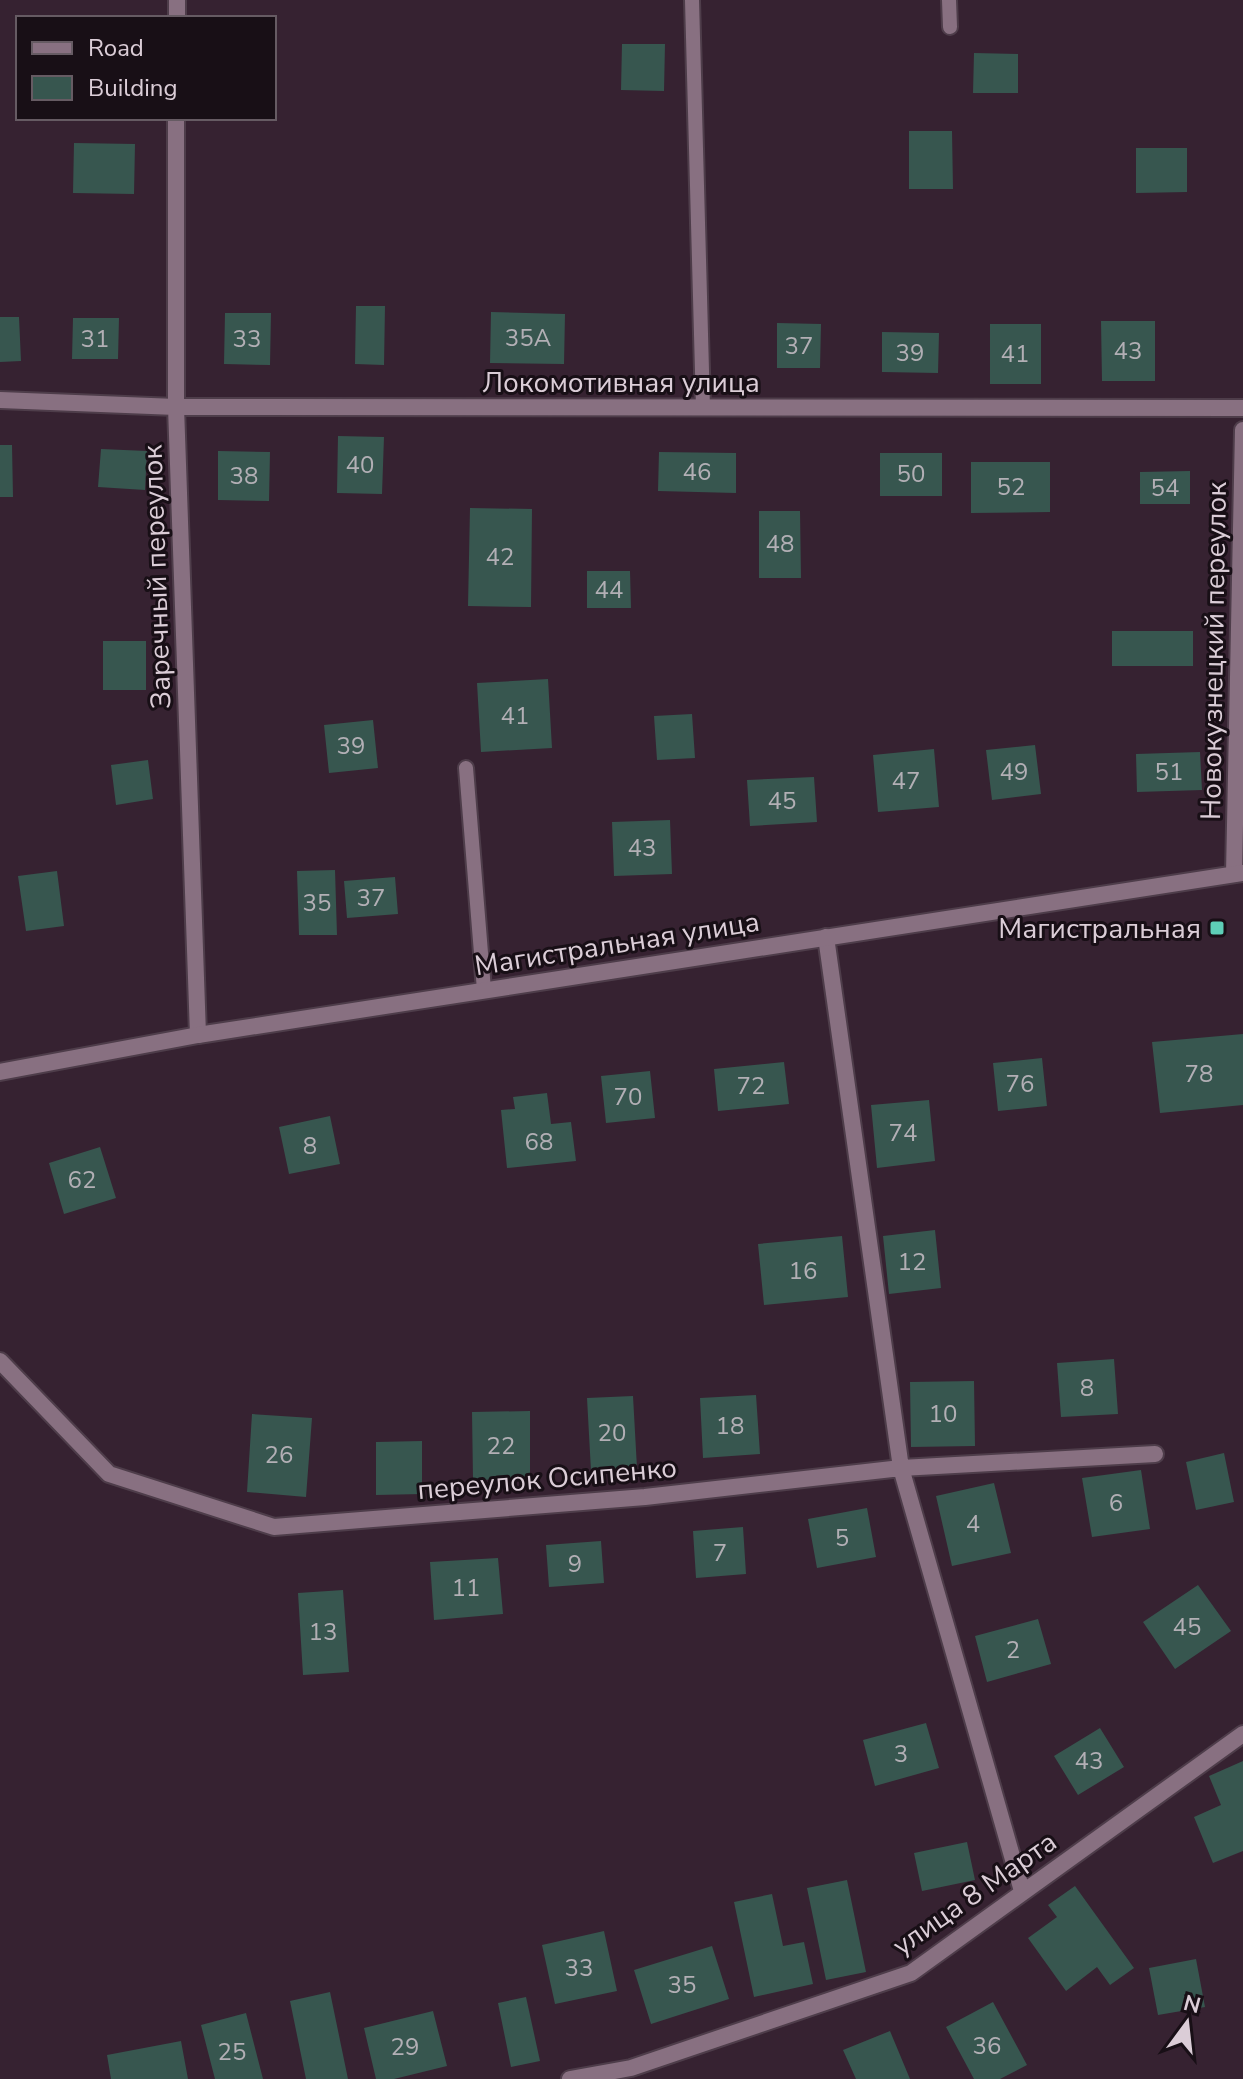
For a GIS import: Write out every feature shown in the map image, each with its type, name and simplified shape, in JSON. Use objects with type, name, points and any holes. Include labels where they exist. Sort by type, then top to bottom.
[{"type":"street","name":"Заречный переулок","points":[[176,120],[176,407],[198,1035]]},
{"type":"street","name":"Локомотивная улица","points":[[0,400],[176,407],[1243,408]]},
{"type":"street","name":"Новокузнецкий переулок","points":[[1238,874],[1243,430]]},
{"type":"street","name":"Магистральная улица","points":[[0,1072],[198,1035],[1238,874]]},
{"type":"street","points":[[826,937],[901,1468],[1022,1891]]},
{"type":"street","name":"переулок Осипенко","points":[[0,1361],[109,1474],[274,1527],[645,1497],[901,1468],[1155,1454]]},
{"type":"street","name":"улица 8 Марта","points":[[570,2079],[631,2068],[911,1973],[1243,1734]]},
{"type":"lane","points":[[692,0],[703,408]]},
{"type":"lane","points":[[949,0],[950,27]]},
{"type":"lane","points":[[466,768],[484,990]]},
{"type":"building","points":[[622,44],[665,44],[664,91],[621,90]]},
{"type":"building","points":[[974,53],[1018,54],[1018,93],[973,93]]},
{"type":"building","points":[[909,131],[952,131],[953,189],[909,189]]},
{"type":"building","points":[[74,143],[135,144],[134,194],[73,193]]},
{"type":"building","points":[[1136,148],[1187,148],[1187,192],[1136,193]]},
{"type":"building","points":[[356,306],[385,306],[384,365],[355,364]]},
{"type":"building","points":[[491,312],[565,314],[564,364],[490,363]]},
{"type":"building","points":[[225,313],[271,313],[270,365],[224,364]]},
{"type":"building","points":[[0,317],[19,317],[21,361],[0,362]]},
{"type":"building","points":[[73,318],[119,318],[118,359],[72,359]]},
{"type":"building","points":[[1101,321],[1155,321],[1155,381],[1102,381]]},
{"type":"building","points":[[777,323],[821,324],[820,368],[777,368]]},
{"type":"building","points":[[990,324],[1041,324],[1041,384],[990,384]]},
{"type":"building","points":[[882,332],[939,333],[938,373],[882,372]]},
{"type":"building","points":[[338,436],[384,437],[382,494],[337,493]]},
{"type":"building","points":[[0,445],[12,445],[13,497],[0,497]]},
{"type":"building","points":[[101,449],[147,451],[145,490],[98,487]]},
{"type":"building","points":[[218,451],[270,452],[269,501],[218,500]]},
{"type":"building","points":[[659,452],[736,453],[736,493],[658,491]]},
{"type":"building","points":[[880,453],[942,453],[942,496],[880,496]]},
{"type":"building","points":[[971,462],[1050,462],[1050,512],[971,513]]},
{"type":"building","points":[[1190,471],[1190,504],[1140,504],[1140,472]]},
{"type":"building","points":[[470,508],[532,509],[531,607],[468,606]]},
{"type":"building","points":[[759,511],[800,511],[801,578],[759,578]]},
{"type":"building","points":[[587,571],[630,571],[631,608],[587,608]]},
{"type":"building","points":[[1112,631],[1193,631],[1193,666],[1112,666]]},
{"type":"building","points":[[103,641],[146,641],[146,690],[103,690]]},
{"type":"building","points":[[548,679],[552,748],[481,752],[477,683]]},
{"type":"building","points":[[692,714],[695,758],[657,760],[654,716]]},
{"type":"building","points":[[373,720],[378,768],[329,773],[324,725]]},
{"type":"building","points":[[1035,745],[1041,794],[992,800],[986,750]]},
{"type":"building","points":[[934,749],[939,807],[878,812],[873,755]]},
{"type":"building","points":[[1200,752],[1202,790],[1137,792],[1136,754]]},
{"type":"building","points":[[148,760],[153,799],[116,805],[111,765]]},
{"type":"building","points":[[814,777],[817,822],[750,826],[747,780]]},
{"type":"building","points":[[670,820],[672,874],[614,876],[612,822]]},
{"type":"building","points":[[335,870],[337,935],[299,935],[297,871]]},
{"type":"building","points":[[57,871],[64,926],[26,931],[18,876]]},
{"type":"building","points":[[395,877],[398,914],[347,918],[344,881]]},
{"type":"building","points":[[1243,1034],[1243,1105],[1160,1113],[1152,1042]]},
{"type":"building","points":[[1042,1058],[1047,1106],[998,1111],[993,1063]]},
{"type":"building","points":[[784,1062],[789,1104],[718,1111],[714,1069]]},
{"type":"building","points":[[650,1071],[655,1118],[606,1123],[601,1076]]},
{"type":"building","points":[[547,1093],[551,1124],[571,1122],[576,1161],[507,1168],[501,1110],[515,1109],[513,1097]]},
{"type":"building","points":[[929,1100],[935,1161],[877,1168],[871,1105]]},
{"type":"building","points":[[330,1116],[340,1164],[289,1174],[279,1127]]},
{"type":"building","points":[[100,1147],[116,1198],[64,1214],[49,1163]]},
{"type":"building","points":[[935,1230],[941,1288],[889,1294],[883,1236]]},
{"type":"building","points":[[842,1236],[848,1297],[764,1305],[758,1244]]},
{"type":"building","points":[[1114,1359],[1118,1414],[1061,1417],[1057,1363]]},
{"type":"building","points":[[974,1381],[975,1446],[911,1447],[910,1382]]},
{"type":"building","points":[[756,1395],[760,1454],[703,1458],[700,1398]]},
{"type":"building","points":[[633,1396],[637,1468],[591,1471],[587,1398]]},
{"type":"building","points":[[530,1411],[530,1479],[473,1480],[472,1412]]},
{"type":"building","points":[[252,1414],[312,1418],[306,1497],[247,1492]]},
{"type":"building","points":[[422,1441],[422,1494],[376,1495],[376,1442]]},
{"type":"building","points":[[1224,1453],[1234,1502],[1196,1510],[1186,1462]]},
{"type":"building","points":[[1141,1470],[1150,1529],[1092,1537],[1082,1478]]},
{"type":"building","points":[[994,1483],[1011,1553],[952,1566],[936,1496]]},
{"type":"building","points":[[867,1508],[876,1557],[817,1568],[808,1519]]},
{"type":"building","points":[[743,1527],[746,1574],[696,1578],[693,1531]]},
{"type":"building","points":[[601,1541],[604,1583],[549,1587],[546,1545]]},
{"type":"building","points":[[498,1558],[503,1614],[434,1620],[430,1562]]},
{"type":"building","points":[[1198,1585],[1231,1631],[1175,1669],[1143,1622]]},
{"type":"building","points":[[343,1590],[349,1672],[303,1675],[298,1593]]},
{"type":"building","points":[[1038,1619],[1051,1664],[987,1682],[975,1636]]},
{"type":"building","points":[[926,1723],[939,1768],[875,1786],[863,1740]]},
{"type":"building","points":[[1100,1728],[1124,1767],[1078,1795],[1054,1756]]},
{"type":"building","points":[[1243,1761],[1243,1851],[1213,1863],[1194,1817],[1221,1805],[1209,1776]]},
{"type":"building","points":[[967,1842],[975,1880],[922,1891],[914,1853]]},
{"type":"building","points":[[847,1880],[866,1972],[826,1980],[807,1888]]},
{"type":"building","points":[[1075,1886],[1134,1968],[1110,1985],[1097,1967],[1066,1991],[1028,1938],[1057,1917],[1048,1905]]},
{"type":"building","points":[[772,1894],[783,1946],[804,1942],[813,1984],[754,1997],[734,1902]]},
{"type":"building","points":[[604,1931],[617,1991],[555,2004],[542,1945]]},
{"type":"building","points":[[712,1946],[729,1999],[651,2024],[634,1970]]},
{"type":"building","points":[[1196,1959],[1205,2007],[1158,2015],[1149,1968]]},
{"type":"building","points":[[330,1992],[348,2079],[306,2079],[290,2001]]},
{"type":"building","points":[[526,1997],[540,2061],[511,2067],[498,2003]]},
{"type":"building","points":[[993,2002],[1027,2065],[1000,2079],[974,2079],[946,2027]]},
{"type":"building","points":[[433,2011],[447,2066],[394,2079],[376,2079],[364,2028]]},
{"type":"building","points":[[246,2013],[263,2079],[215,2079],[201,2025]]},
{"type":"building","points":[[890,2031],[910,2079],[856,2079],[843,2050]]},
{"type":"building","points":[[181,2041],[188,2079],[111,2079],[107,2055]]},
{"type":"place","name":"Магистральная","points":[[1217,928]]}]
